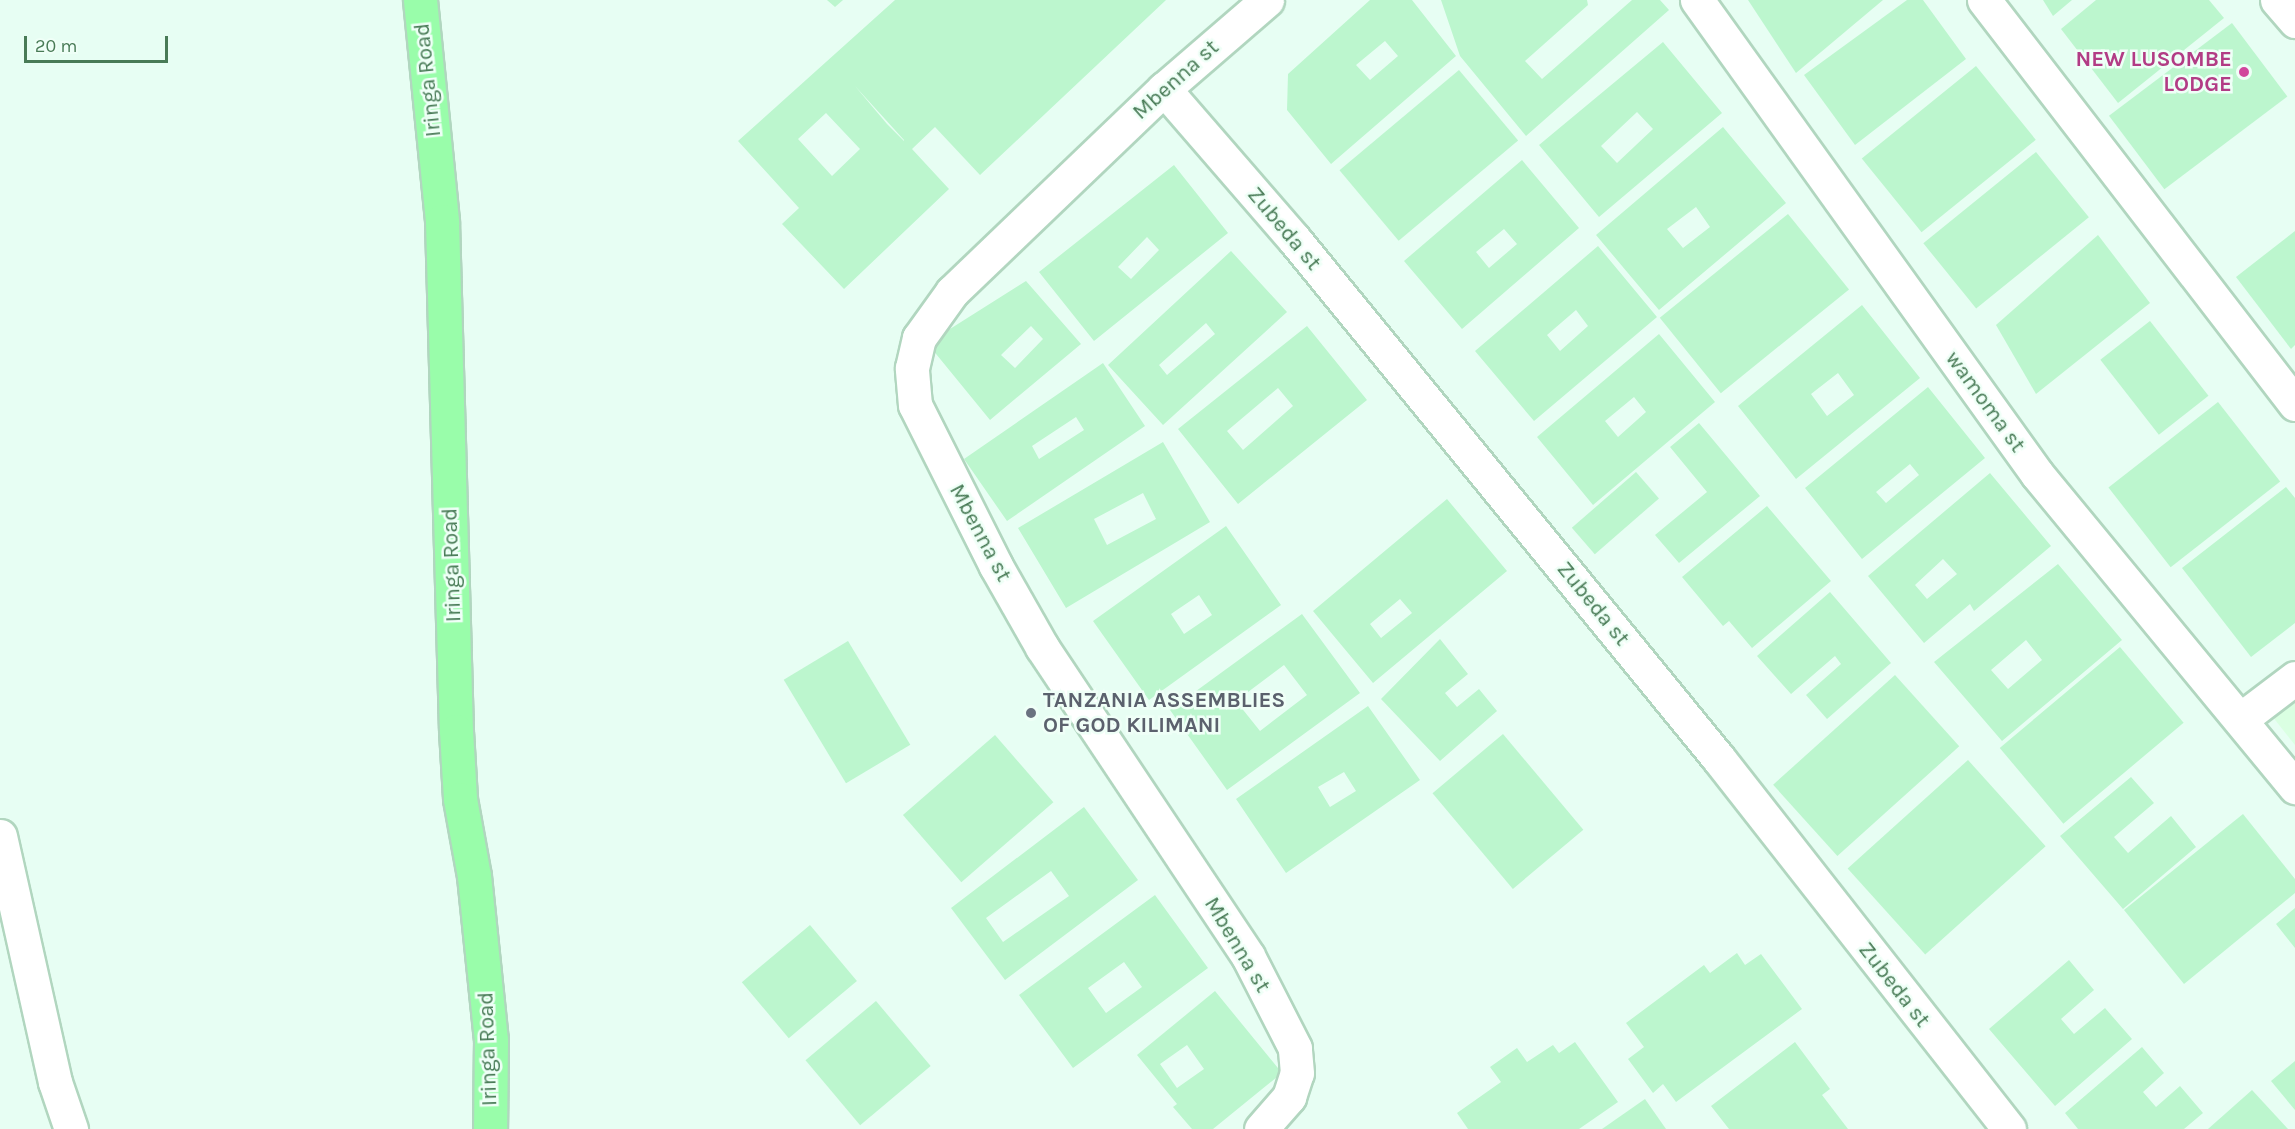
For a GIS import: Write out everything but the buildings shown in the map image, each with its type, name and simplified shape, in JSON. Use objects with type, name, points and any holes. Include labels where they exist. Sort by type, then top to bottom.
[{"type":"highway","name":"Iringa Road","points":[[420,0],[442,221],[456,731],[460,799],[474,876],[491,1040],[490,1129]]},
{"type":"street","name":"Mbenna st","points":[[1261,1129],[1289,1097],[1298,1072],[1295,1048],[1248,956],[1042,647],[970,520],[915,405],[912,369],[919,338],[951,292],[1164,89],[1267,0]]},
{"type":"street","name":"wamoma st","points":[[1697,0],[2037,474],[2295,787]]},
{"type":"street","points":[[1984,0],[2295,404]]},
{"type":"street","points":[[2277,0],[2295,21]]},
{"type":"street","name":"Zubeda st","points":[[1164,89],[1294,239],[1711,750],[2009,1129]]},
{"type":"street","points":[[2241,719],[2295,678]]},
{"type":"street","points":[[0,836],[55,1082],[71,1129]]},
{"type":"shaded area","points":[[2295,697],[2295,745],[2272,716]]},
{"type":"place","name":"NEW LUSOMBE LODGE","points":[[2244,72]]},
{"type":"place","name":"TANZANIA ASSEMBLIES OF GOD KILIMANI","points":[[1031,713]]}]
